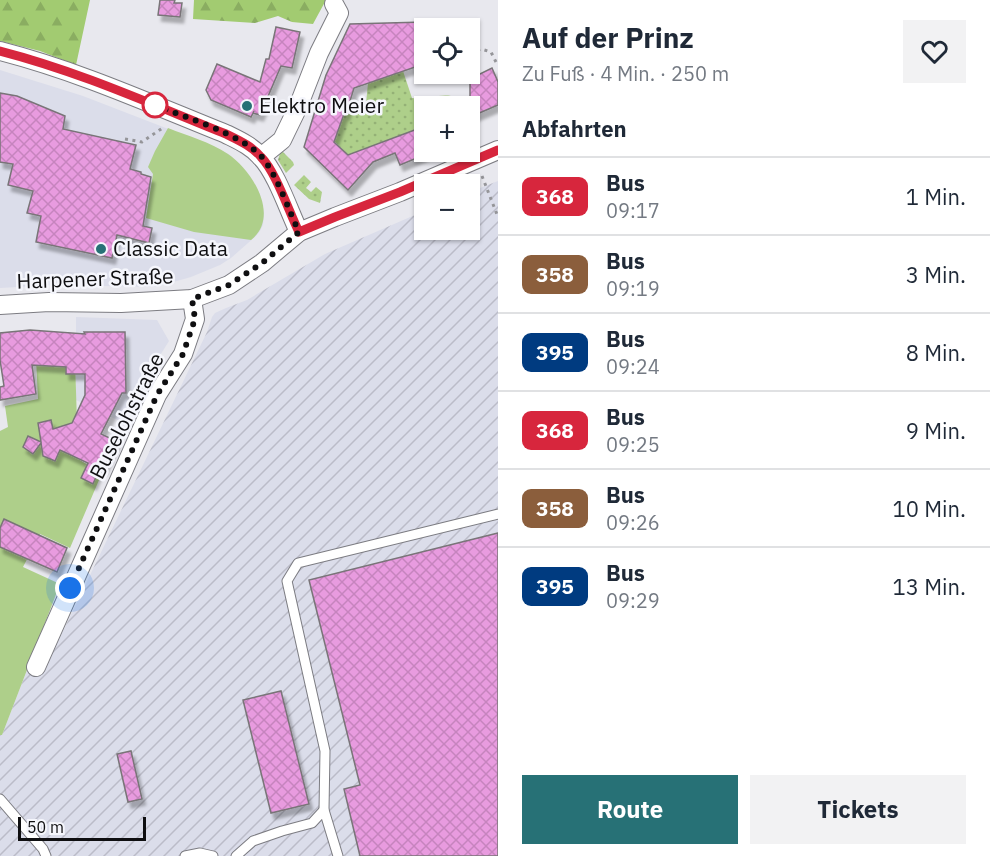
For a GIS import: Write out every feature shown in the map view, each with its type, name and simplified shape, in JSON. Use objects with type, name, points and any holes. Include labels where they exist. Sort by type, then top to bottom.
[{"type":"street","points":[[261,157],[282,140],[298,107],[319,52],[339,13],[334,4]]},
{"type":"street","points":[[0,51],[37,60],[78,74],[226,134],[248,146],[261,157],[271,171],[299,232]]},
{"type":"street","points":[[480,158],[498,150]]},
{"type":"street","points":[[192,299],[229,285],[262,263],[299,232],[470,162]]},
{"type":"street","name":"Harpener Straße","points":[[0,305],[192,299]]},
{"type":"street","name":"Buselohstraße","points":[[36,667],[157,395],[183,354],[195,319],[192,299]]},
{"type":"lane","points":[[338,856],[324,810],[325,751],[286,581],[298,563],[498,514]]},
{"type":"lane","points":[[0,799],[43,849],[46,856]]},
{"type":"lane","points":[[236,856],[253,841],[312,823],[324,810]]},
{"type":"lane","points":[[185,856],[200,853],[213,856]]},
{"type":"path","points":[[480,50],[491,52],[498,66]]},
{"type":"path","points":[[125,139],[142,142],[163,128],[171,111]]},
{"type":"path","points":[[476,162],[498,217]]},
{"type":"shaded area","points":[[0,70],[83,96],[215,147],[230,155],[248,175],[260,194],[264,213],[260,231],[220,265],[191,277],[156,287],[53,285],[0,288]]},
{"type":"shaded area","points":[[498,181],[498,856],[0,856],[0,735],[2,735],[37,644],[54,650],[207,332],[212,317],[215,313],[247,300],[325,254],[414,215],[414,240],[480,240],[480,188]]},
{"type":"shaded area","points":[[76,317],[157,320],[169,341],[137,392],[124,423],[76,400]]},
{"type":"green space","points":[[0,0],[90,0],[76,65],[40,51],[0,41]]},
{"type":"green space","points":[[194,0],[326,0],[313,24],[292,22],[278,16],[255,23],[193,19]]},
{"type":"green space","points":[[403,71],[412,98],[414,98],[414,135],[367,164],[365,171],[332,139],[344,114],[365,114],[368,83]]},
{"type":"green space","points":[[168,128],[221,150],[237,161],[246,171],[260,194],[263,206],[260,230],[251,240],[194,232],[146,218],[153,174],[148,167]]},
{"type":"green space","points":[[281,150],[294,165],[286,173],[278,160]]},
{"type":"green space","points":[[304,175],[311,182],[306,188],[311,192],[316,187],[322,192],[320,203],[309,199],[294,185]]},
{"type":"green space","points":[[36,358],[75,360],[77,422],[92,429],[78,459],[102,473],[70,548],[40,534],[23,567],[60,584],[2,735],[0,735],[0,431],[8,427],[5,406],[38,399]]},
{"type":"building","points":[[160,0],[175,0],[174,3],[182,3],[180,17],[158,15]]},
{"type":"building","points":[[414,22],[414,67],[354,88],[334,142],[348,155],[414,130],[414,159],[400,165],[395,153],[373,162],[348,190],[304,147],[326,75],[350,24]]},
{"type":"building","points":[[276,27],[300,32],[292,68],[281,66],[260,115],[253,113],[251,117],[211,100],[206,90],[217,64],[260,82],[266,59],[269,59]]},
{"type":"building","points":[[492,68],[498,82],[498,105],[480,113],[480,96],[470,96],[470,84],[480,84],[480,74]]},
{"type":"building","points":[[0,93],[17,96],[65,116],[63,129],[136,145],[130,169],[151,177],[143,226],[152,228],[149,243],[117,235],[112,258],[36,242],[41,216],[27,213],[33,191],[8,185],[13,164],[0,162]]},
{"type":"building","points":[[30,330],[85,334],[84,332],[125,332],[126,393],[122,393],[101,434],[116,441],[93,484],[81,478],[88,463],[60,450],[55,461],[43,456],[41,443],[33,454],[23,447],[28,436],[41,442],[38,423],[51,420],[53,429],[72,423],[85,395],[85,374],[66,374],[66,367],[32,365],[36,394],[0,400],[0,387],[4,386],[0,360],[0,333]]},
{"type":"building","points":[[4,519],[67,548],[57,572],[0,547],[0,528]]},
{"type":"building","points":[[498,533],[498,856],[360,856],[344,789],[360,785],[309,580]]},
{"type":"building","points":[[281,691],[309,804],[271,813],[243,700]]},
{"type":"building","points":[[131,751],[142,799],[128,802],[117,754]]},
{"type":"bus line","name":"368","points":[[0,51],[37,60],[78,74],[242,142],[261,157],[271,171],[299,232],[498,150]]},
{"type":"place","name":"Elektro Meier","points":[[247,106]]},
{"type":"place","name":"Classic Data","points":[[101,249]]},
{"type":"route","points":[[70,588],[157,395],[183,354],[195,319],[192,299],[229,285],[262,263],[299,232],[271,171],[261,157],[248,146],[226,134],[155,105]]}]
